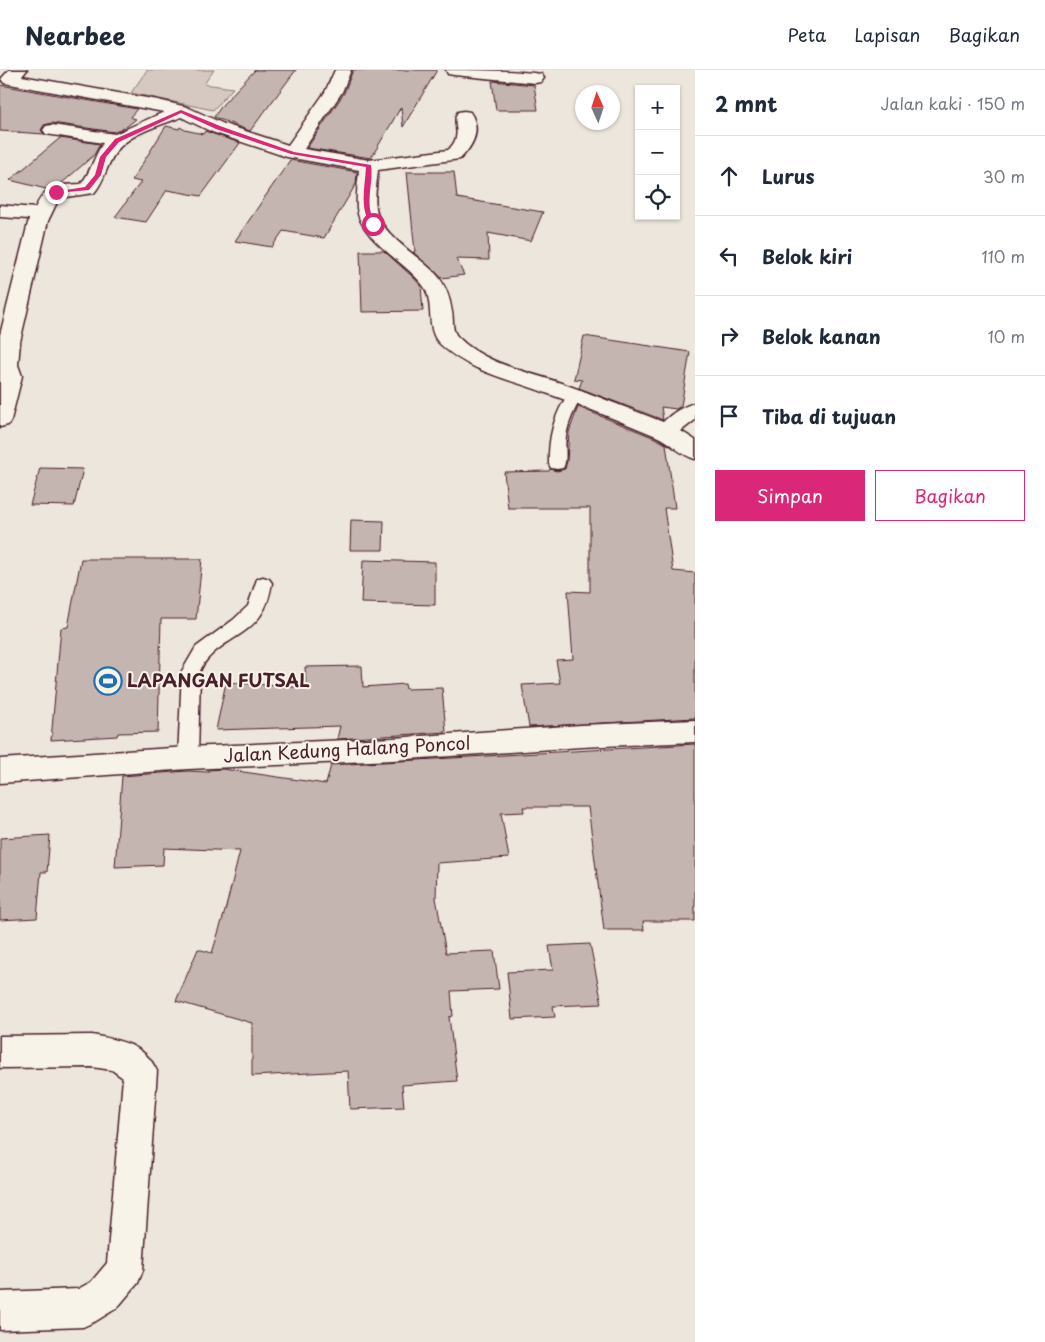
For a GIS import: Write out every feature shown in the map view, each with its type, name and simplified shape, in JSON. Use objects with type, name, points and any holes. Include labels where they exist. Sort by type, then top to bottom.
[{"type":"street","points":[[293,153],[304,132],[332,97],[343,70]]},
{"type":"street","points":[[454,70],[535,78]]},
{"type":"street","points":[[10,80],[140,101],[181,111],[225,130],[293,153],[369,166],[454,155],[462,148],[468,133],[464,116]]},
{"type":"street","points":[[0,420],[11,376],[6,366],[9,342],[32,244],[42,214],[51,195],[56,192],[87,189],[98,175],[103,157],[117,140],[181,111]]},
{"type":"street","points":[[52,130],[117,140]]},
{"type":"street","points":[[369,166],[366,208],[368,217],[386,241],[429,279],[433,285],[442,314],[442,327],[447,339],[472,358],[485,365],[668,432],[695,451]]},
{"type":"street","points":[[1,215],[42,214]]},
{"type":"street","points":[[668,432],[678,420],[695,410]]},
{"type":"street","name":"Jalan Kedung Halang Poncol","points":[[0,771],[188,758],[393,749],[581,736],[695,731]]},
{"type":"street","points":[[0,1052],[92,1051],[120,1056],[140,1071],[125,1270],[104,1295],[83,1308],[0,1311]]},
{"type":"lane","points":[[556,464],[555,452],[559,426],[574,396]]},
{"type":"lane","points":[[188,758],[194,662],[215,642],[255,610],[263,584]]},
{"type":"shaded area","points":[[147,70],[214,70],[204,84],[233,88],[213,110],[131,93]]},
{"type":"building","points":[[255,70],[296,70],[250,131],[214,117],[223,104]]},
{"type":"building","points":[[353,70],[437,70],[403,127],[401,107],[371,158],[307,148],[344,93]]},
{"type":"building","points":[[492,81],[534,85],[538,110],[496,110]]},
{"type":"building","points":[[0,85],[137,109],[130,117],[136,119],[126,127],[115,132],[52,123],[44,125],[41,130],[44,134],[0,131]]},
{"type":"building","points":[[166,126],[179,129],[180,127],[203,134],[205,131],[240,143],[201,196],[167,190],[146,222],[115,217],[141,182],[132,180]]},
{"type":"building","points":[[60,138],[100,144],[94,155],[62,183],[46,189],[10,180]]},
{"type":"building","points":[[290,160],[357,172],[356,184],[324,238],[283,231],[272,247],[235,241]]},
{"type":"building","points":[[407,172],[454,172],[457,198],[543,212],[531,241],[488,233],[489,260],[456,259],[464,275],[442,278],[413,252],[415,252]]},
{"type":"building","points":[[360,251],[384,251],[413,277],[421,286],[423,311],[362,312]]},
{"type":"building","points":[[584,336],[690,352],[681,406],[676,409],[661,407],[663,420],[579,388],[582,380],[574,379]]},
{"type":"building","points":[[578,407],[666,444],[675,508],[664,508],[673,571],[695,573],[695,718],[529,727],[522,685],[560,683],[556,660],[573,659],[568,591],[590,592],[590,508],[508,508],[504,472],[549,471],[550,469],[557,471],[565,469],[569,432]]},
{"type":"building","points":[[40,468],[83,469],[74,506],[30,505]]},
{"type":"building","points":[[351,520],[384,521],[383,550],[350,550]]},
{"type":"building","points":[[81,559],[202,559],[196,619],[161,619],[158,732],[118,733],[117,736],[51,740],[61,628],[68,627]]},
{"type":"building","points":[[363,560],[435,562],[435,605],[361,603]]},
{"type":"building","points":[[362,666],[363,687],[405,684],[406,689],[442,688],[446,732],[337,739],[340,726],[216,730],[226,682],[306,688],[305,667]]},
{"type":"building","points":[[695,744],[695,921],[643,921],[644,930],[604,930],[588,807],[523,807],[524,812],[501,813],[509,858],[437,863],[436,898],[446,953],[494,951],[499,989],[451,991],[453,1016],[449,1017],[457,1081],[402,1085],[404,1107],[350,1109],[348,1071],[252,1076],[252,1023],[176,1001],[198,949],[212,953],[240,851],[164,848],[163,865],[115,867],[122,776],[188,771],[208,772],[208,770],[223,769],[326,784],[331,765]]},
{"type":"building","points":[[50,835],[47,872],[41,872],[37,918],[0,920],[0,838]]},
{"type":"building","points":[[590,944],[602,1004],[553,1006],[555,1017],[512,1019],[507,972],[553,970],[549,946]]},
{"type":"place","name":"LAPANGAN FUTSAL","points":[[108,681]]},
{"type":"route","points":[[56,192],[67,189],[87,189],[98,175],[103,157],[109,147],[117,140],[181,111],[218,128],[293,153],[369,166],[366,208],[368,217],[373,224]]}]
